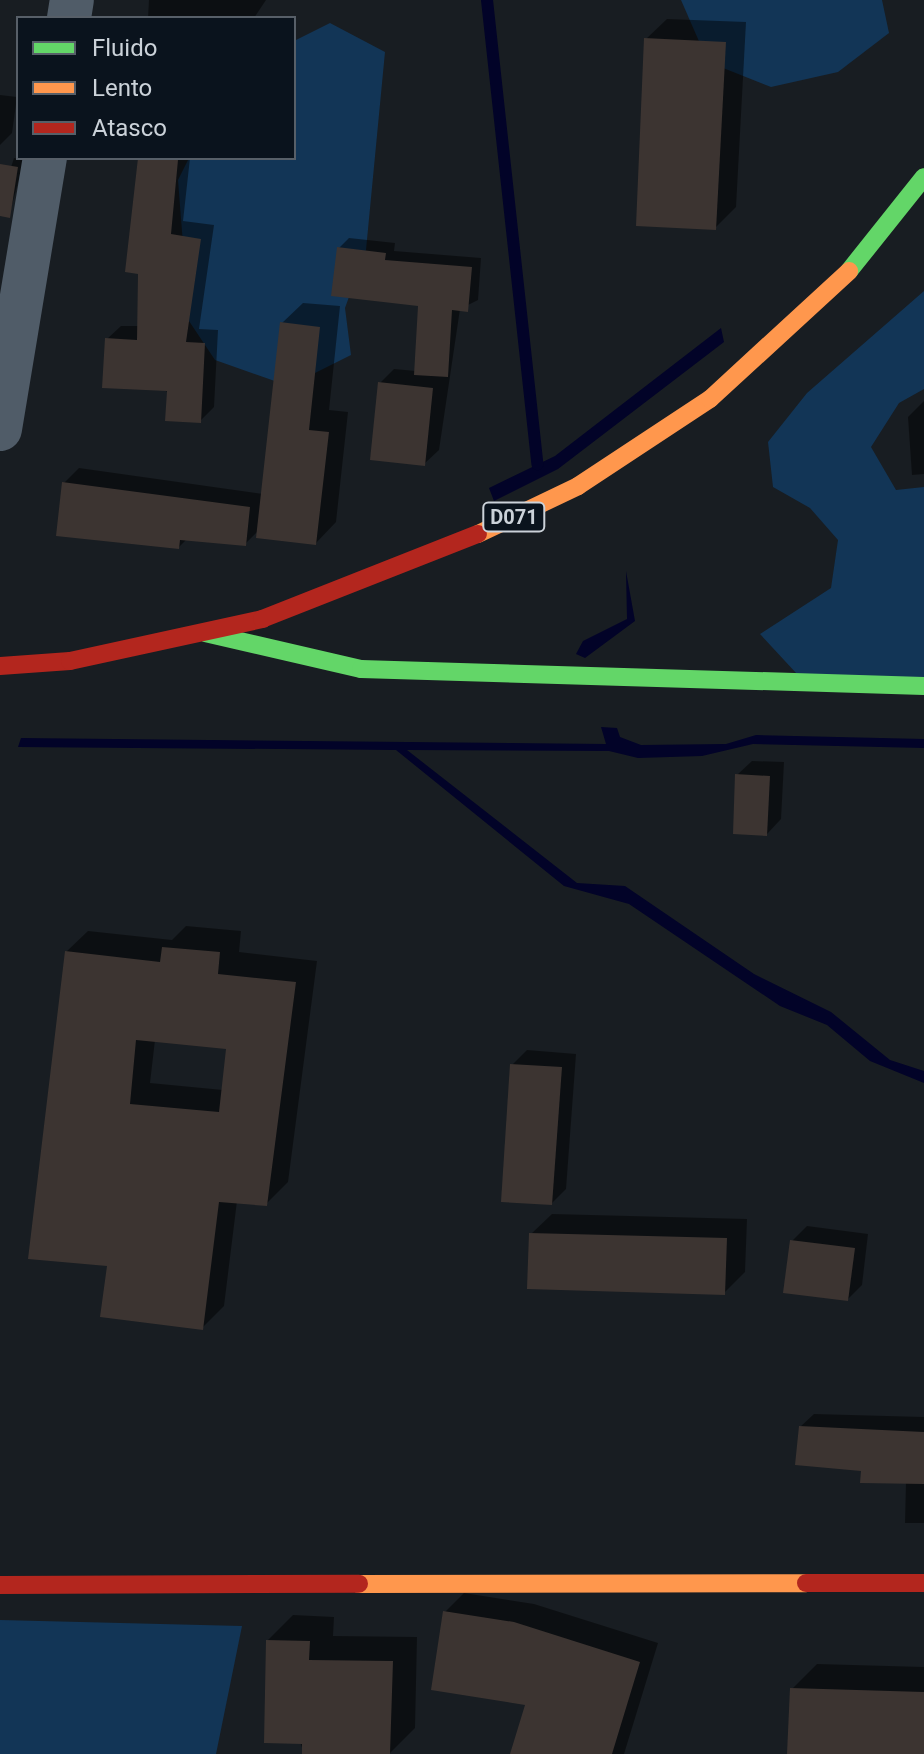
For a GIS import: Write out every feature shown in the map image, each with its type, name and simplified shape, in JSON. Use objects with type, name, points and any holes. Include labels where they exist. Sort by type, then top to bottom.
[{"type":"street","points":[[0,429],[45,160]]},
{"type":"street","name":"D071","points":[[0,666],[70,661],[205,633],[346,589],[578,486],[710,399],[843,278],[924,177]]},
{"type":"street","points":[[205,633],[361,669],[924,686]]},
{"type":"street","points":[[0,1585],[924,1583]]},
{"type":"shaded area","points":[[681,0],[882,0],[889,33],[838,72],[771,87],[708,62]]},
{"type":"shaded area","points":[[330,23],[385,52],[366,250],[345,308],[351,355],[289,386],[215,360],[189,321],[178,180],[188,160],[296,160],[296,40]]},
{"type":"shaded area","points":[[924,291],[924,389],[899,403],[871,447],[896,490],[924,487],[924,678],[797,674],[760,634],[831,588],[838,540],[810,508],[773,487],[768,442],[807,393]]},
{"type":"shaded area","points":[[721,328],[724,342],[558,469],[494,501],[489,488],[555,456]]},
{"type":"shaded area","points":[[626,571],[635,621],[585,658],[576,654],[583,641],[627,619]]},
{"type":"shaded area","points":[[601,727],[617,728],[620,737],[641,745],[726,744],[756,735],[924,739],[924,748],[753,744],[702,756],[638,758],[609,751],[407,750],[577,883],[625,886],[754,974],[831,1012],[890,1060],[924,1071],[924,1083],[870,1061],[827,1025],[780,1006],[629,904],[564,886],[396,750],[18,747],[21,738],[606,744]]},
{"type":"shaded area","points":[[0,1620],[242,1626],[216,1754],[0,1754]]},
{"type":"building","points":[[644,38],[726,42],[716,230],[636,226]]},
{"type":"building","points":[[138,160],[178,160],[171,234],[201,239],[186,342],[205,343],[201,423],[165,421],[167,391],[102,388],[105,338],[137,340],[138,274],[125,272]]},
{"type":"building","points":[[0,164],[18,167],[10,218],[0,216]]},
{"type":"building","points":[[337,247],[386,253],[385,260],[472,267],[468,312],[452,310],[448,377],[414,375],[418,306],[331,296]]},
{"type":"building","points":[[280,322],[320,327],[309,430],[329,432],[316,545],[256,538]]},
{"type":"building","points":[[378,382],[433,388],[425,466],[370,460]]},
{"type":"building","points":[[62,482],[250,507],[246,546],[180,540],[179,549],[56,536]]},
{"type":"building","points":[[735,774],[770,776],[767,836],[733,834]]},
{"type":"building","points":[[162,947],[220,952],[218,974],[296,982],[267,1206],[219,1202],[203,1330],[100,1317],[107,1266],[28,1259],[65,951],[160,962]],"holes":[[[136,1040],[226,1049],[219,1112],[130,1104]]]},
{"type":"building","points":[[510,1064],[562,1067],[552,1205],[501,1202]]},
{"type":"building","points":[[529,1233],[727,1238],[725,1295],[527,1289]]},
{"type":"building","points":[[790,1240],[855,1248],[848,1301],[783,1293]]},
{"type":"building","points":[[799,1426],[924,1432],[924,1484],[860,1483],[861,1471],[795,1465]]},
{"type":"building","points":[[443,1611],[514,1622],[640,1662],[612,1754],[510,1754],[525,1705],[431,1690]]},
{"type":"building","points":[[266,1640],[310,1641],[309,1660],[393,1661],[390,1754],[302,1754],[302,1744],[264,1743]]},
{"type":"building","points":[[790,1688],[924,1692],[924,1754],[787,1754]]},
{"type":"waterway","points":[[487,0],[537,464]]},
{"type":"traffic: fast","points":[[849,271],[924,177]]},
{"type":"traffic: fast","points":[[205,633],[361,669],[924,686]]},
{"type":"traffic: slow","points":[[478,534],[578,486],[710,399],[849,271]]},
{"type":"traffic: slow","points":[[359,1584],[806,1583]]},
{"type":"traffic: jam","points":[[0,666],[70,661],[262,619],[478,534]]},
{"type":"traffic: jam","points":[[806,1583],[924,1583]]},
{"type":"traffic: jam","points":[[0,1585],[359,1584]]}]
